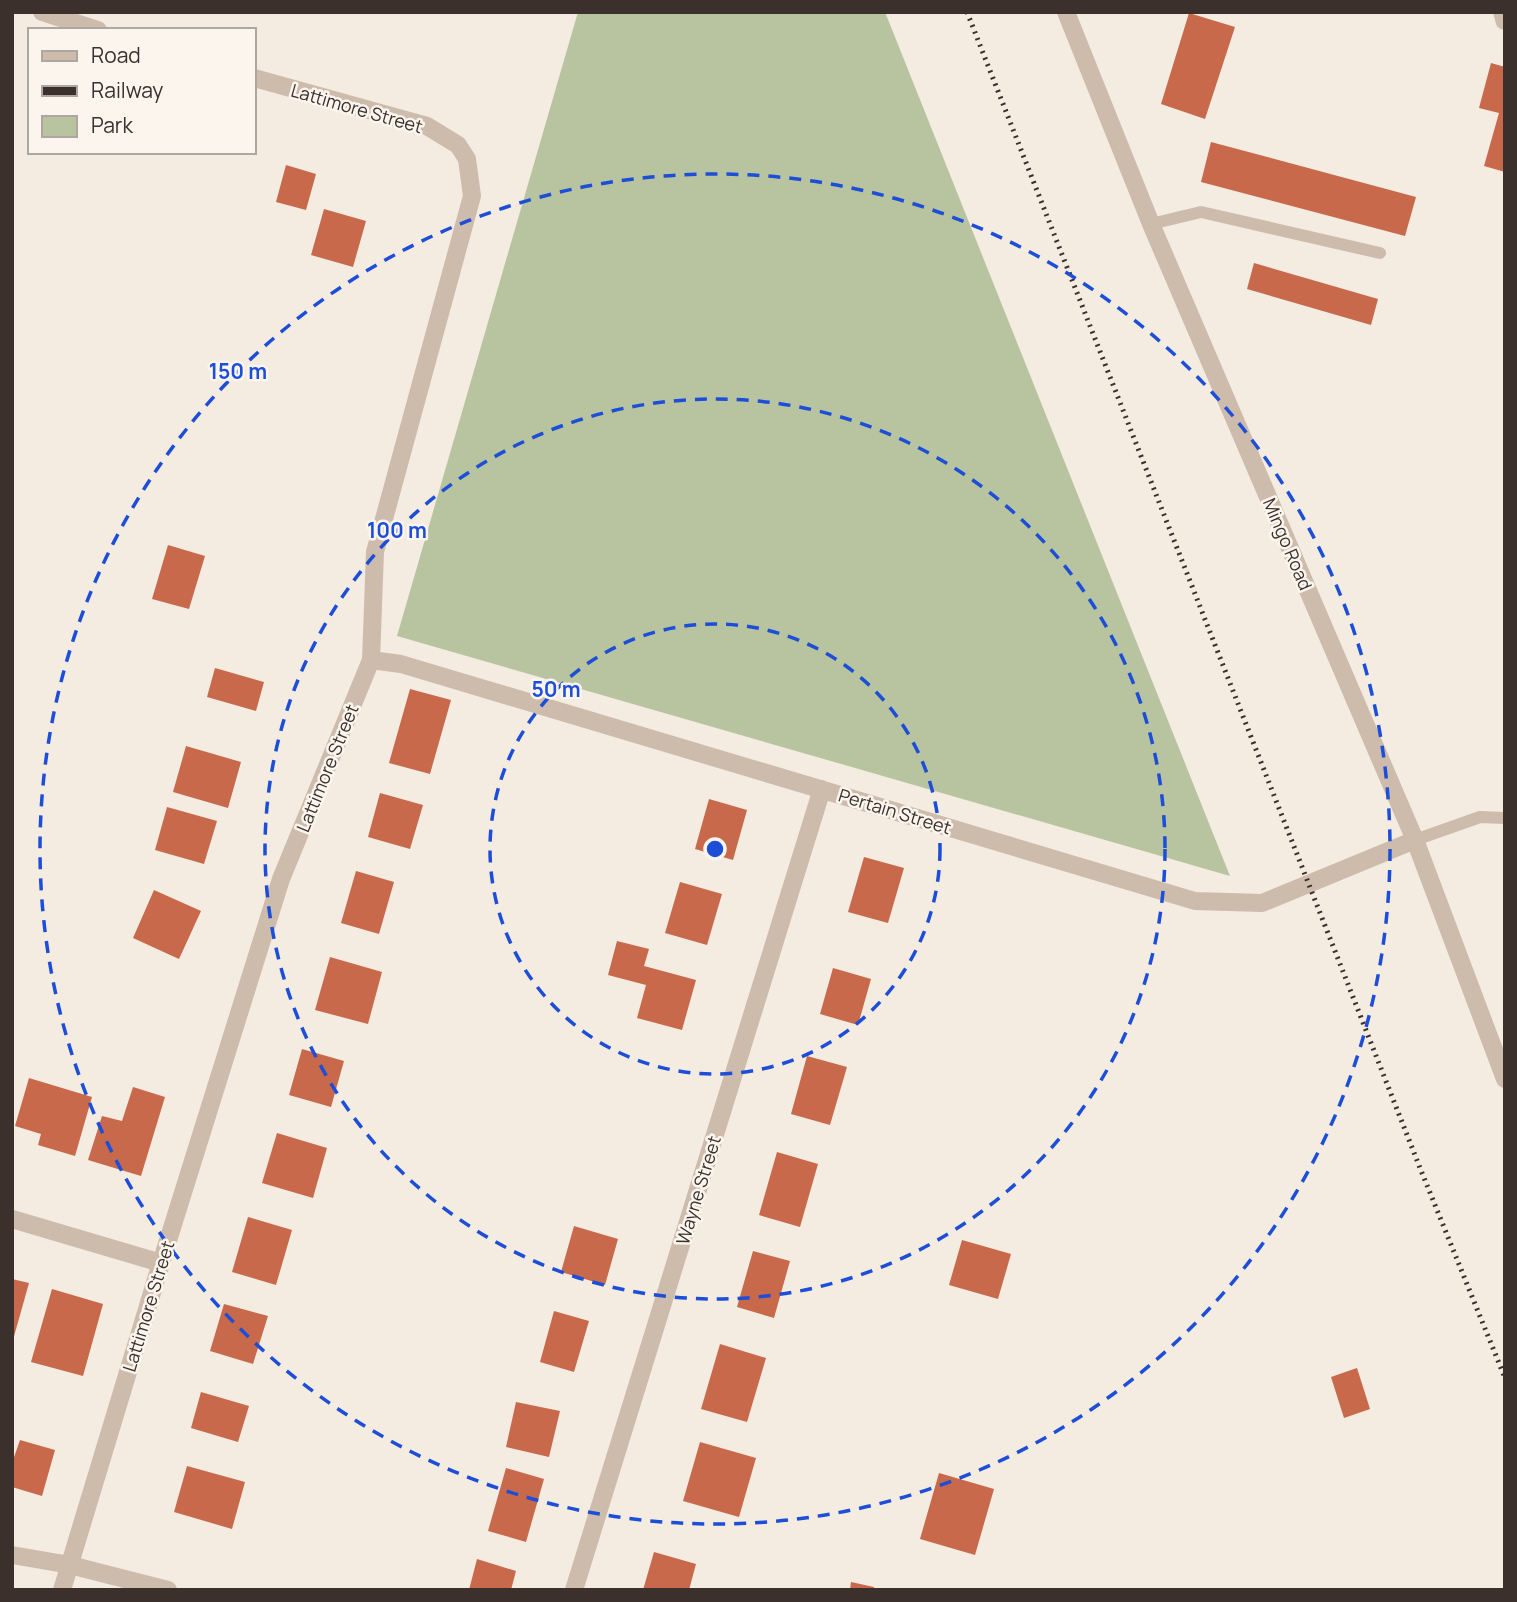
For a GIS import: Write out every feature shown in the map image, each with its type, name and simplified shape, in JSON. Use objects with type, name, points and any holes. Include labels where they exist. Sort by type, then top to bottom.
[{"type":"street","points":[[42,12],[92,28]]},
{"type":"street","name":"Mingo Road","points":[[1066,12],[1151,225],[1415,840],[1505,1079]]},
{"type":"street","name":"Lattimore Street","points":[[62,1590],[281,879],[371,660],[375,552],[472,196],[467,159],[457,145],[427,126],[256,79]]},
{"type":"street","name":"Pertain Street","points":[[371,660],[401,664],[1195,901],[1262,902],[1415,840]]},
{"type":"street","name":"Wayne Street","points":[[574,1590],[822,789]]},
{"type":"street","points":[[12,1219],[161,1264]]},
{"type":"street","points":[[12,1555],[69,1565],[168,1590]]},
{"type":"lane","points":[[1499,12],[1502,23],[1505,24]]},
{"type":"lane","points":[[1151,225],[1201,212],[1380,253]]},
{"type":"lane","points":[[1415,840],[1480,817],[1505,818]]},
{"type":"green space","points":[[578,12],[885,12],[1230,876],[397,636]]},
{"type":"building","points":[[1189,13],[1235,27],[1205,119],[1161,104]]},
{"type":"building","points":[[1491,63],[1505,67],[1505,172],[1484,166],[1499,113],[1479,108]]},
{"type":"building","points":[[1211,142],[1416,197],[1405,236],[1201,182]]},
{"type":"building","points":[[286,165],[316,174],[306,210],[276,202]]},
{"type":"building","points":[[324,209],[366,221],[353,267],[311,255]]},
{"type":"building","points":[[1254,263],[1378,299],[1371,325],[1247,289]]},
{"type":"building","points":[[168,545],[205,556],[189,609],[152,599]]},
{"type":"building","points":[[215,668],[264,682],[256,711],[207,697]]},
{"type":"building","points":[[410,689],[451,700],[430,774],[389,763]]},
{"type":"building","points":[[186,746],[241,762],[228,808],[173,792]]},
{"type":"building","points":[[380,793],[423,805],[410,849],[368,837]]},
{"type":"building","points":[[709,799],[747,810],[733,860],[695,849]]},
{"type":"building","points":[[167,807],[217,821],[204,864],[155,850]]},
{"type":"building","points":[[864,857],[904,868],[888,923],[848,912]]},
{"type":"building","points":[[356,871],[394,882],[379,934],[341,923]]},
{"type":"building","points":[[680,882],[722,894],[707,945],[665,933]]},
{"type":"building","points":[[154,890],[201,911],[179,959],[133,938]]},
{"type":"building","points":[[617,941],[649,949],[644,966],[696,980],[682,1030],[637,1018],[646,985],[608,975]]},
{"type":"building","points":[[330,957],[382,972],[368,1024],[315,1010]]},
{"type":"building","points":[[833,968],[871,979],[858,1025],[820,1014]]},
{"type":"building","points":[[302,1049],[344,1061],[331,1107],[289,1095]]},
{"type":"building","points":[[807,1056],[847,1067],[830,1125],[791,1114]]},
{"type":"building","points":[[29,1078],[92,1097],[75,1156],[38,1145],[41,1134],[15,1126]]},
{"type":"building","points":[[133,1087],[165,1097],[141,1176],[88,1160],[102,1116],[122,1121]]},
{"type":"building","points":[[277,1133],[327,1148],[313,1198],[262,1183]]},
{"type":"building","points":[[777,1152],[818,1164],[800,1227],[759,1215]]},
{"type":"building","points":[[248,1217],[292,1230],[276,1285],[232,1272]]},
{"type":"building","points":[[574,1226],[618,1239],[605,1285],[561,1272]]},
{"type":"building","points":[[962,1240],[1011,1254],[998,1299],[949,1285]]},
{"type":"building","points":[[753,1251],[790,1261],[774,1318],[737,1307]]},
{"type":"building","points":[[12,1279],[29,1283],[13,1340],[12,1340]]},
{"type":"building","points":[[52,1289],[103,1304],[83,1376],[31,1362]]},
{"type":"building","points":[[224,1304],[268,1316],[253,1364],[210,1351]]},
{"type":"building","points":[[554,1311],[589,1321],[574,1372],[540,1362]]},
{"type":"building","points":[[720,1344],[766,1358],[747,1422],[701,1409]]},
{"type":"building","points":[[1357,1368],[1370,1409],[1344,1418],[1331,1377]]},
{"type":"building","points":[[201,1392],[249,1406],[238,1442],[191,1428]]},
{"type":"building","points":[[516,1402],[560,1411],[549,1457],[506,1447]]},
{"type":"building","points":[[20,1440],[55,1450],[42,1496],[12,1487],[12,1463]]},
{"type":"building","points":[[700,1442],[756,1458],[739,1517],[683,1501]]},
{"type":"building","points":[[187,1466],[245,1482],[232,1529],[174,1512]]},
{"type":"building","points":[[506,1468],[544,1479],[526,1542],[488,1531]]},
{"type":"building","points":[[939,1473],[994,1489],[975,1555],[920,1539]]},
{"type":"building","points":[[654,1552],[696,1564],[689,1590],[643,1590]]},
{"type":"building","points":[[477,1559],[516,1571],[511,1590],[469,1590]]},
{"type":"building","points":[[851,1582],[874,1587],[874,1590],[850,1590]]},
{"type":"railway","points":[[967,12],[1420,1168],[1505,1378]]}]
